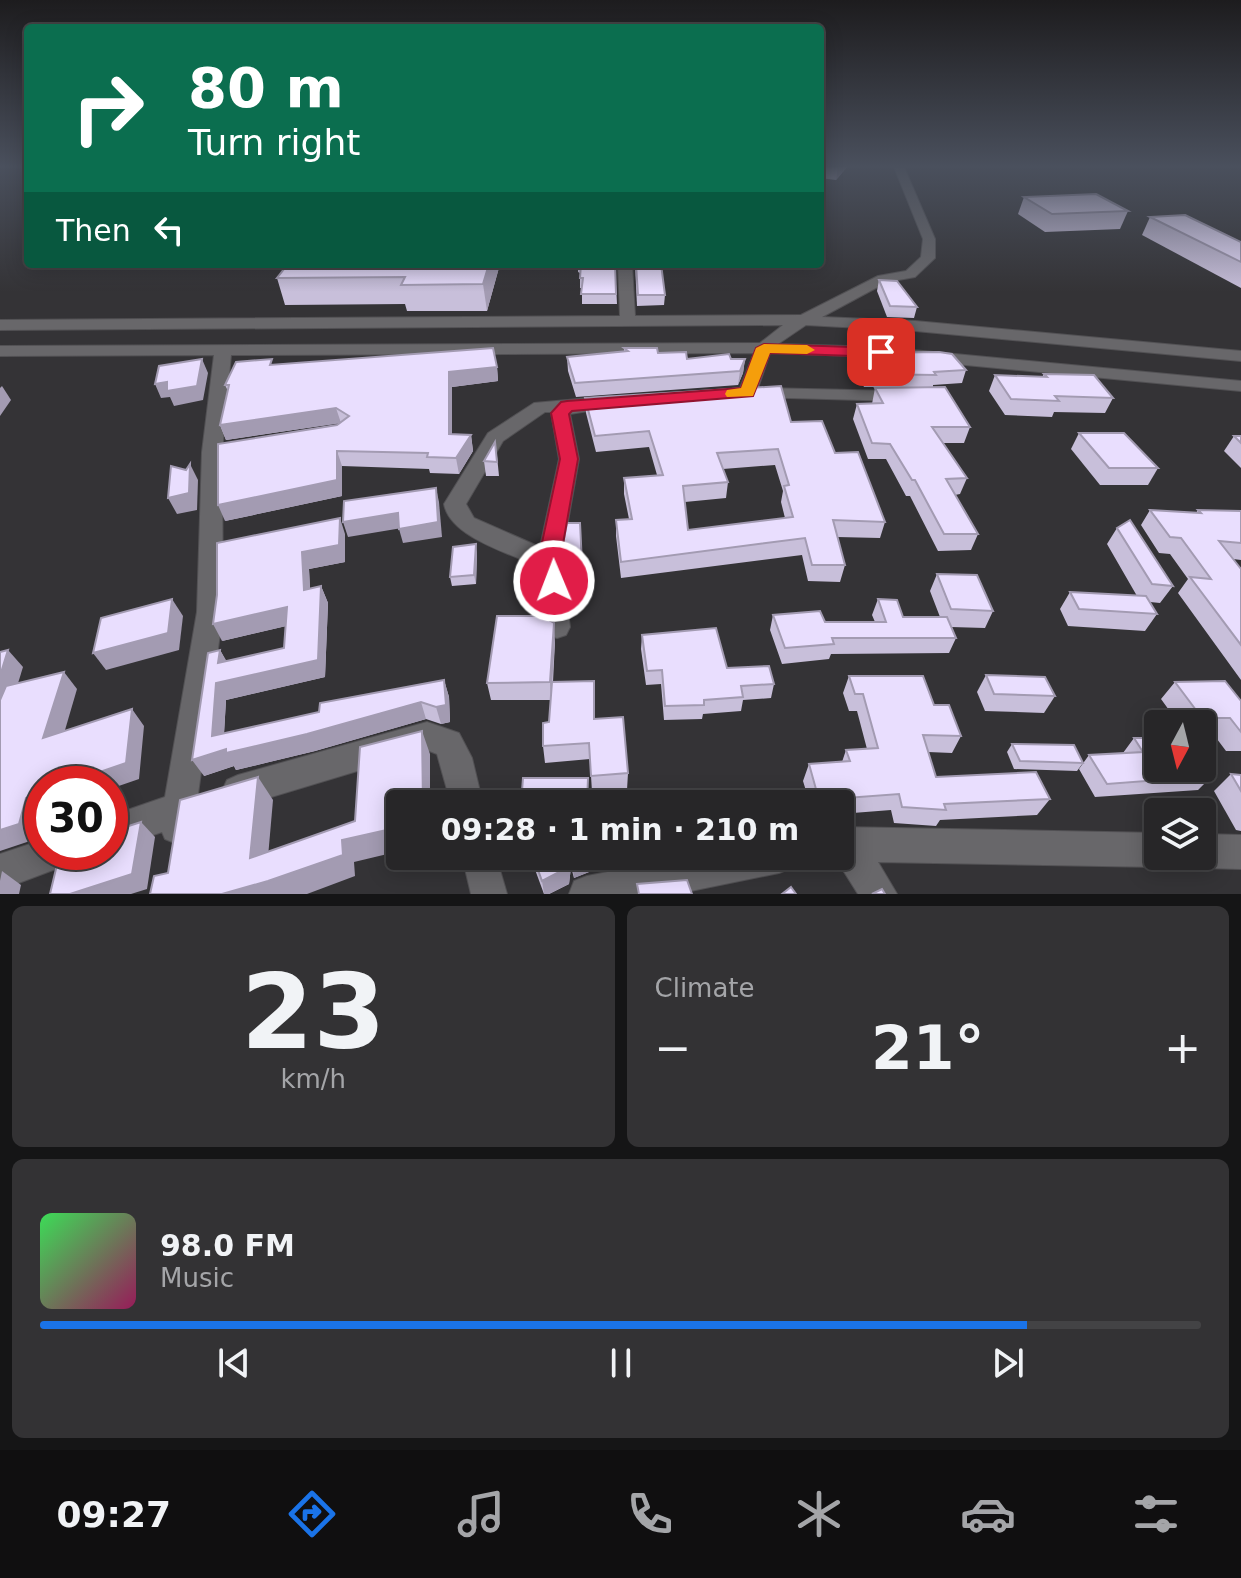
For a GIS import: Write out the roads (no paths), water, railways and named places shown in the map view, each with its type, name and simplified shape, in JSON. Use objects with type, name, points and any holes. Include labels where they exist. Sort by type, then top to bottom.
[{"type":"street","points":[[747,393],[764,348],[800,320],[883,279],[910,274],[928,258],[929,239],[916,209]]},
{"type":"street","points":[[625,268],[628,321]]},
{"type":"street","points":[[0,325],[800,320],[915,326],[1241,356]]},
{"type":"street","points":[[0,351],[764,348],[881,352],[1239,388]]},
{"type":"street","points":[[173,851],[210,612],[223,351]]},
{"type":"street","points":[[704,396],[747,393],[920,396]]},
{"type":"street","points":[[549,561],[466,524],[457,514],[455,504],[495,437],[541,407],[632,401]]},
{"type":"street","points":[[557,627],[549,561],[569,459],[560,413],[567,406]]},
{"type":"street","points":[[128,827],[427,736],[448,743],[456,758],[464,790]]},
{"type":"street","points":[[854,843],[1144,850]]},
{"type":"street","points":[[1216,851],[1241,852]]},
{"type":"street","points":[[854,860],[879,894]]},
{"type":"street","points":[[0,872],[24,864]]},
{"type":"street","points":[[483,870],[489,894]]},
{"type":"street","points":[[587,894],[708,870]]}]
